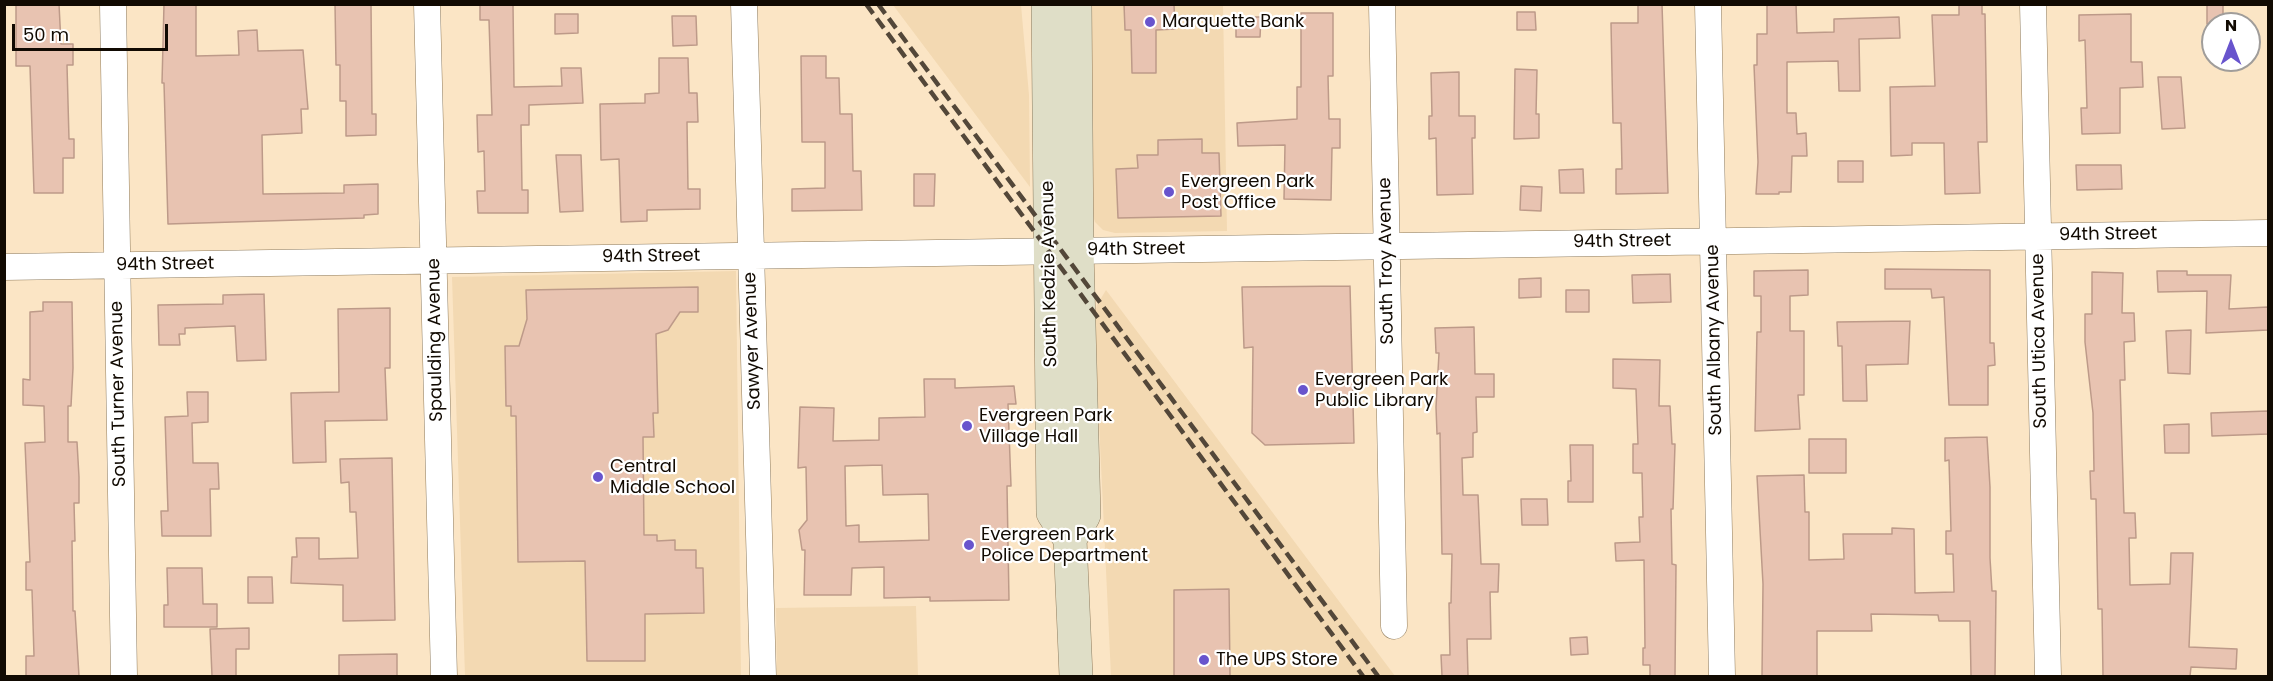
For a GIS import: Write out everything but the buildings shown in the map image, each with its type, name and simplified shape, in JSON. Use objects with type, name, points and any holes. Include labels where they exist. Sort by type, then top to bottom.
[{"type":"main road","name":"South Kedzie Avenue","points":[[1048,4],[1063,251],[1084,515],[1070,539],[1076,676]]},
{"type":"main road","name":"South Kedzie Avenue","points":[[1063,251],[1075,4]]},
{"type":"street","name":"South Turner Avenue","points":[[113,4],[124,676]]},
{"type":"street","name":"Spaulding Avenue","points":[[427,4],[444,676]]},
{"type":"street","name":"Sawyer Avenue","points":[[744,4],[763,676]]},
{"type":"street","name":"South Troy Avenue","points":[[1382,4],[1394,626]]},
{"type":"street","name":"South Albany Avenue","points":[[1707,4],[1722,676]]},
{"type":"street","name":"South Utica Avenue","points":[[2033,4],[2048,676]]},
{"type":"street","name":"94th Street","points":[[4,267],[2268,233]]},
{"type":"shaded area","points":[[893,5],[1021,5],[1029,95],[1030,187]]},
{"type":"shaded area","points":[[1091,5],[1223,5],[1227,231],[1115,233],[1103,230],[1095,222],[1091,209]]},
{"type":"shaded area","name":"Central Middle School","points":[[736,271],[741,676],[465,676],[452,277]]},
{"type":"shaded area","points":[[1106,290],[1395,676],[1111,676],[1094,317],[1097,305]]},
{"type":"shaded area","points":[[916,606],[918,676],[777,676],[776,608]]},
{"type":"railway","points":[[866,4],[1363,676]]},
{"type":"railway","points":[[878,4],[1378,676]]},
{"type":"place","name":"Marquette Bank","points":[[1150,22]]},
{"type":"place","name":"Evergreen Park Post Office","points":[[1169,192]]},
{"type":"place","name":"Evergreen Park Public Library","points":[[1303,390]]},
{"type":"place","name":"Evergreen Park Village Hall","points":[[967,426]]},
{"type":"place","name":"Central Middle School","points":[[598,477]]},
{"type":"place","name":"Evergreen Park Police Department","points":[[969,545]]},
{"type":"place","name":"The UPS Store","points":[[1204,660]]}]
